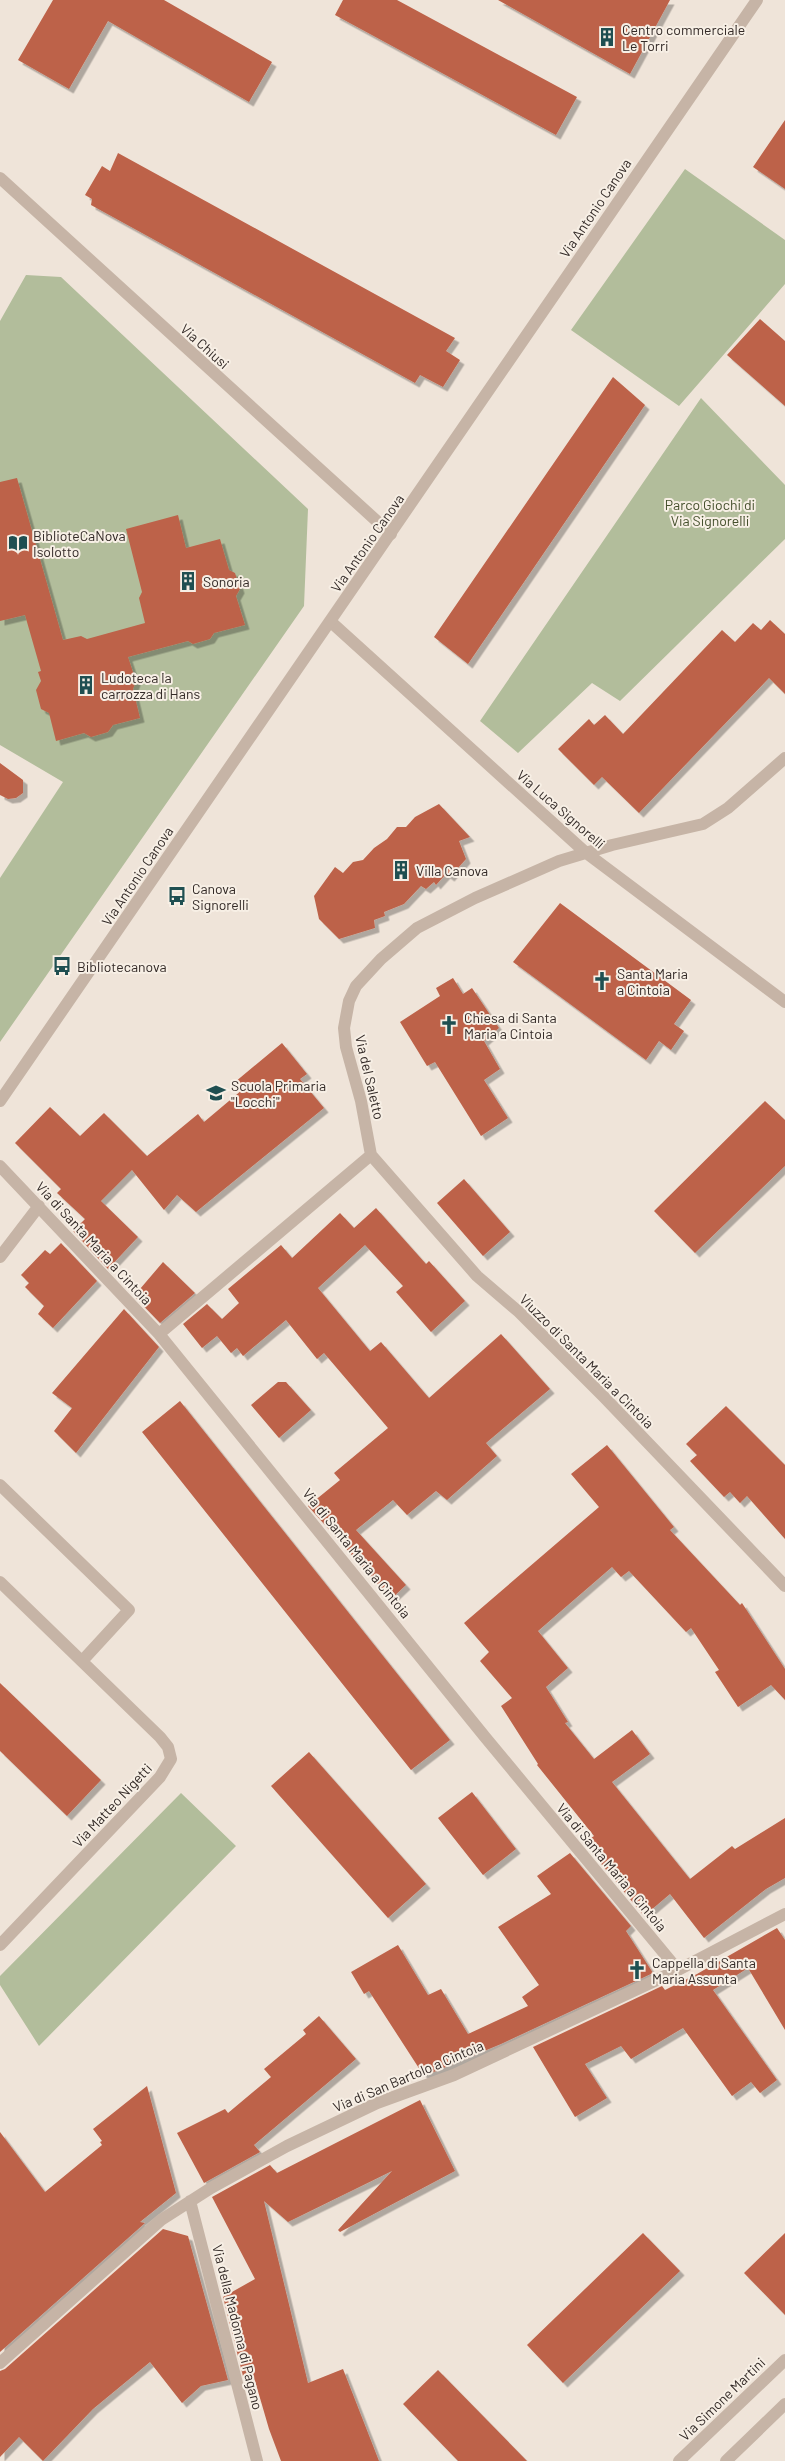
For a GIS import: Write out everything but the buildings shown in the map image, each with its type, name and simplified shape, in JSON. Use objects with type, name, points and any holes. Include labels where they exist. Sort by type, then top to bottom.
[{"type":"street","name":"Via Antonio Canova","points":[[0,1101],[757,0]]},
{"type":"street","name":"Via Chiusi","points":[[0,178],[391,534]]},
{"type":"street","name":"Via Luca Signorelli","points":[[331,622],[585,852],[785,1002]]},
{"type":"street","name":"Via del Saletto","points":[[371,1155],[361,1101],[346,1047],[344,1028],[350,1001],[356,986],[381,958],[417,928],[475,898],[585,852],[703,824],[728,808],[785,758]]},
{"type":"street","points":[[159,1334],[371,1155]]},
{"type":"street","name":"Viuzzo di Santa Maria a Cintoia","points":[[371,1155],[477,1276],[519,1312],[604,1397],[785,1586]]},
{"type":"street","name":"Via di Santa Maria a Cintoia","points":[[0,1166],[159,1334],[485,1737],[678,1970]]},
{"type":"street","points":[[0,1257],[39,1206]]},
{"type":"street","points":[[0,1485],[129,1610],[83,1660]]},
{"type":"street","name":"Via Matteo Nigetti","points":[[0,1582],[83,1660],[160,1737],[168,1747],[171,1759],[160,1777],[0,1945]]},
{"type":"street","name":"Via di San Bartolo a Cintoia","points":[[0,2363],[162,2220],[190,2201],[287,2146],[401,2092],[454,2074],[678,1970],[785,1914]]},
{"type":"street","name":"Via della Madonna di Pagano","points":[[190,2201],[258,2461]]},
{"type":"street","name":"Via Simone Martini","points":[[680,2461],[785,2360]]},
{"type":"street","points":[[726,2461],[785,2404]]},
{"type":"green space","points":[[685,169],[785,240],[785,284],[679,406],[571,330]]},
{"type":"green space","points":[[26,275],[61,277],[308,509],[304,606],[0,1042],[0,878],[63,782],[0,745],[0,321]]},
{"type":"green space","name":"Parco Giochi di Via Signorelli","points":[[701,398],[785,485],[785,539],[620,701],[592,683],[518,753],[480,721]]},
{"type":"green space","points":[[181,1793],[236,1846],[39,2046],[0,1985],[0,1976]]},
{"type":"place","name":"Centro commerciale Le Torri","points":[[607,37]]},
{"type":"place","name":"BiblioteCaNova Isolotto","points":[[18,543]]},
{"type":"place","name":"Sonoria","points":[[188,581]]},
{"type":"place","name":"Ludoteca la carrozza di Hans","points":[[86,685]]},
{"type":"place","name":"Villa Canova","points":[[401,870]]},
{"type":"place","name":"Canova Signorelli","points":[[177,896]]},
{"type":"place","name":"Bibliotecanova","points":[[62,966]]},
{"type":"place","name":"Santa Maria a Cintoia","points":[[602,981]]},
{"type":"place","name":"Chiesa di Santa Maria a Cintoia","points":[[449,1025]]},
{"type":"place","name":"Scuola Primaria \"Locchi\"","points":[[216,1093]]},
{"type":"place","name":"Cappella di Santa Maria Assunta","points":[[637,1970]]}]
